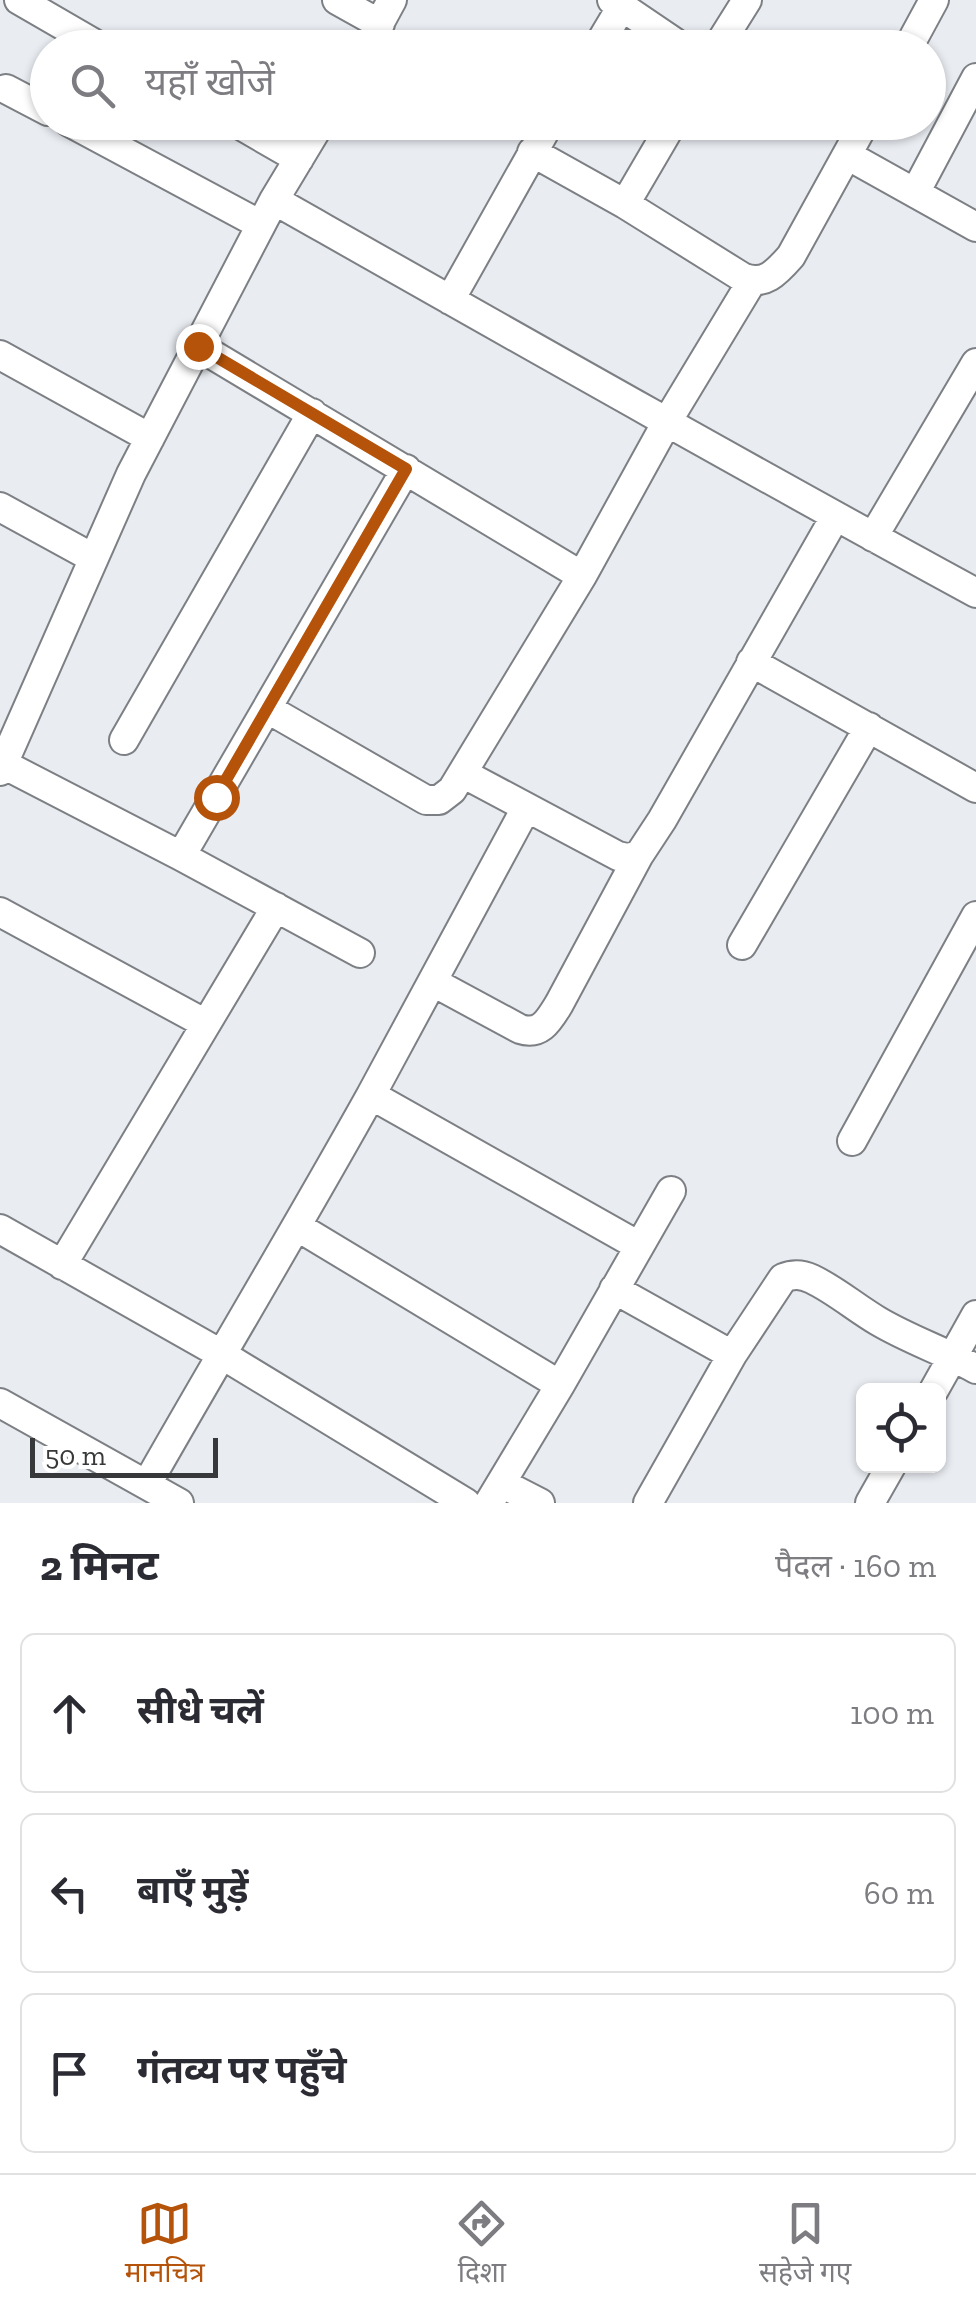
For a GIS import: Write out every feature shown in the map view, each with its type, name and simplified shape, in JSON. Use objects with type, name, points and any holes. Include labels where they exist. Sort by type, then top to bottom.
[{"type":"street","points":[[18,0],[70,30]]},
{"type":"street","points":[[337,0],[379,24]]},
{"type":"street","points":[[728,30],[746,0]]},
{"type":"street","points":[[918,30],[934,0]]},
{"type":"street","points":[[605,30],[617,3],[657,30]]},
{"type":"street","points":[[946,135],[976,78]]},
{"type":"street","points":[[6,89],[30,102]]},
{"type":"street","points":[[108,140],[450,300],[976,594]]},
{"type":"street","points":[[266,140],[299,159]]},
{"type":"street","points":[[310,140],[267,213],[130,474],[1,768],[181,856],[360,953]]},
{"type":"street","points":[[450,300],[539,140]]},
{"type":"street","points":[[625,204],[662,140]]},
{"type":"street","points":[[532,152],[752,281],[775,273],[790,256],[855,140]]},
{"type":"street","points":[[915,193],[943,140]]},
{"type":"street","points":[[847,155],[976,227]]},
{"type":"street","points":[[268,709],[426,800],[439,800],[452,790],[582,576],[668,420],[752,281]]},
{"type":"street","points":[[198,346],[582,576]]},
{"type":"street","points":[[0,355],[150,438]]},
{"type":"street","points":[[873,537],[966,404],[976,363]]},
{"type":"street","points":[[124,740],[312,412]]},
{"type":"street","points":[[181,856],[406,469]]},
{"type":"street","points":[[0,507],[93,558]]},
{"type":"street","points":[[432,982],[529,1032],[538,1031],[547,1022],[834,517]]},
{"type":"street","points":[[750,662],[976,788]]},
{"type":"street","points":[[742,945],[869,727]]},
{"type":"street","points":[[464,774],[618,856],[639,855]]},
{"type":"street","points":[[147,1484],[298,1227],[526,808]]},
{"type":"street","points":[[62,1264],[276,907]]},
{"type":"street","points":[[0,912],[206,1024]]},
{"type":"street","points":[[852,1141],[976,916]]},
{"type":"street","points":[[371,1095],[639,1246]]},
{"type":"street","points":[[540,1503],[495,1493],[670,1190]]},
{"type":"street","points":[[298,1227],[560,1385]]},
{"type":"street","points":[[0,1229],[221,1354],[466,1503]]},
{"type":"street","points":[[648,1503],[732,1355],[782,1278],[795,1274],[812,1279],[916,1342],[965,1362]]},
{"type":"street","points":[[614,1289],[732,1355]]},
{"type":"street","points":[[942,1383],[965,1362],[976,1315]]},
{"type":"street","points":[[0,1403],[179,1503]]},
{"type":"street","points":[[870,1503],[887,1473]]},
{"type":"route","points":[[198,346],[406,469],[216,797]]}]
